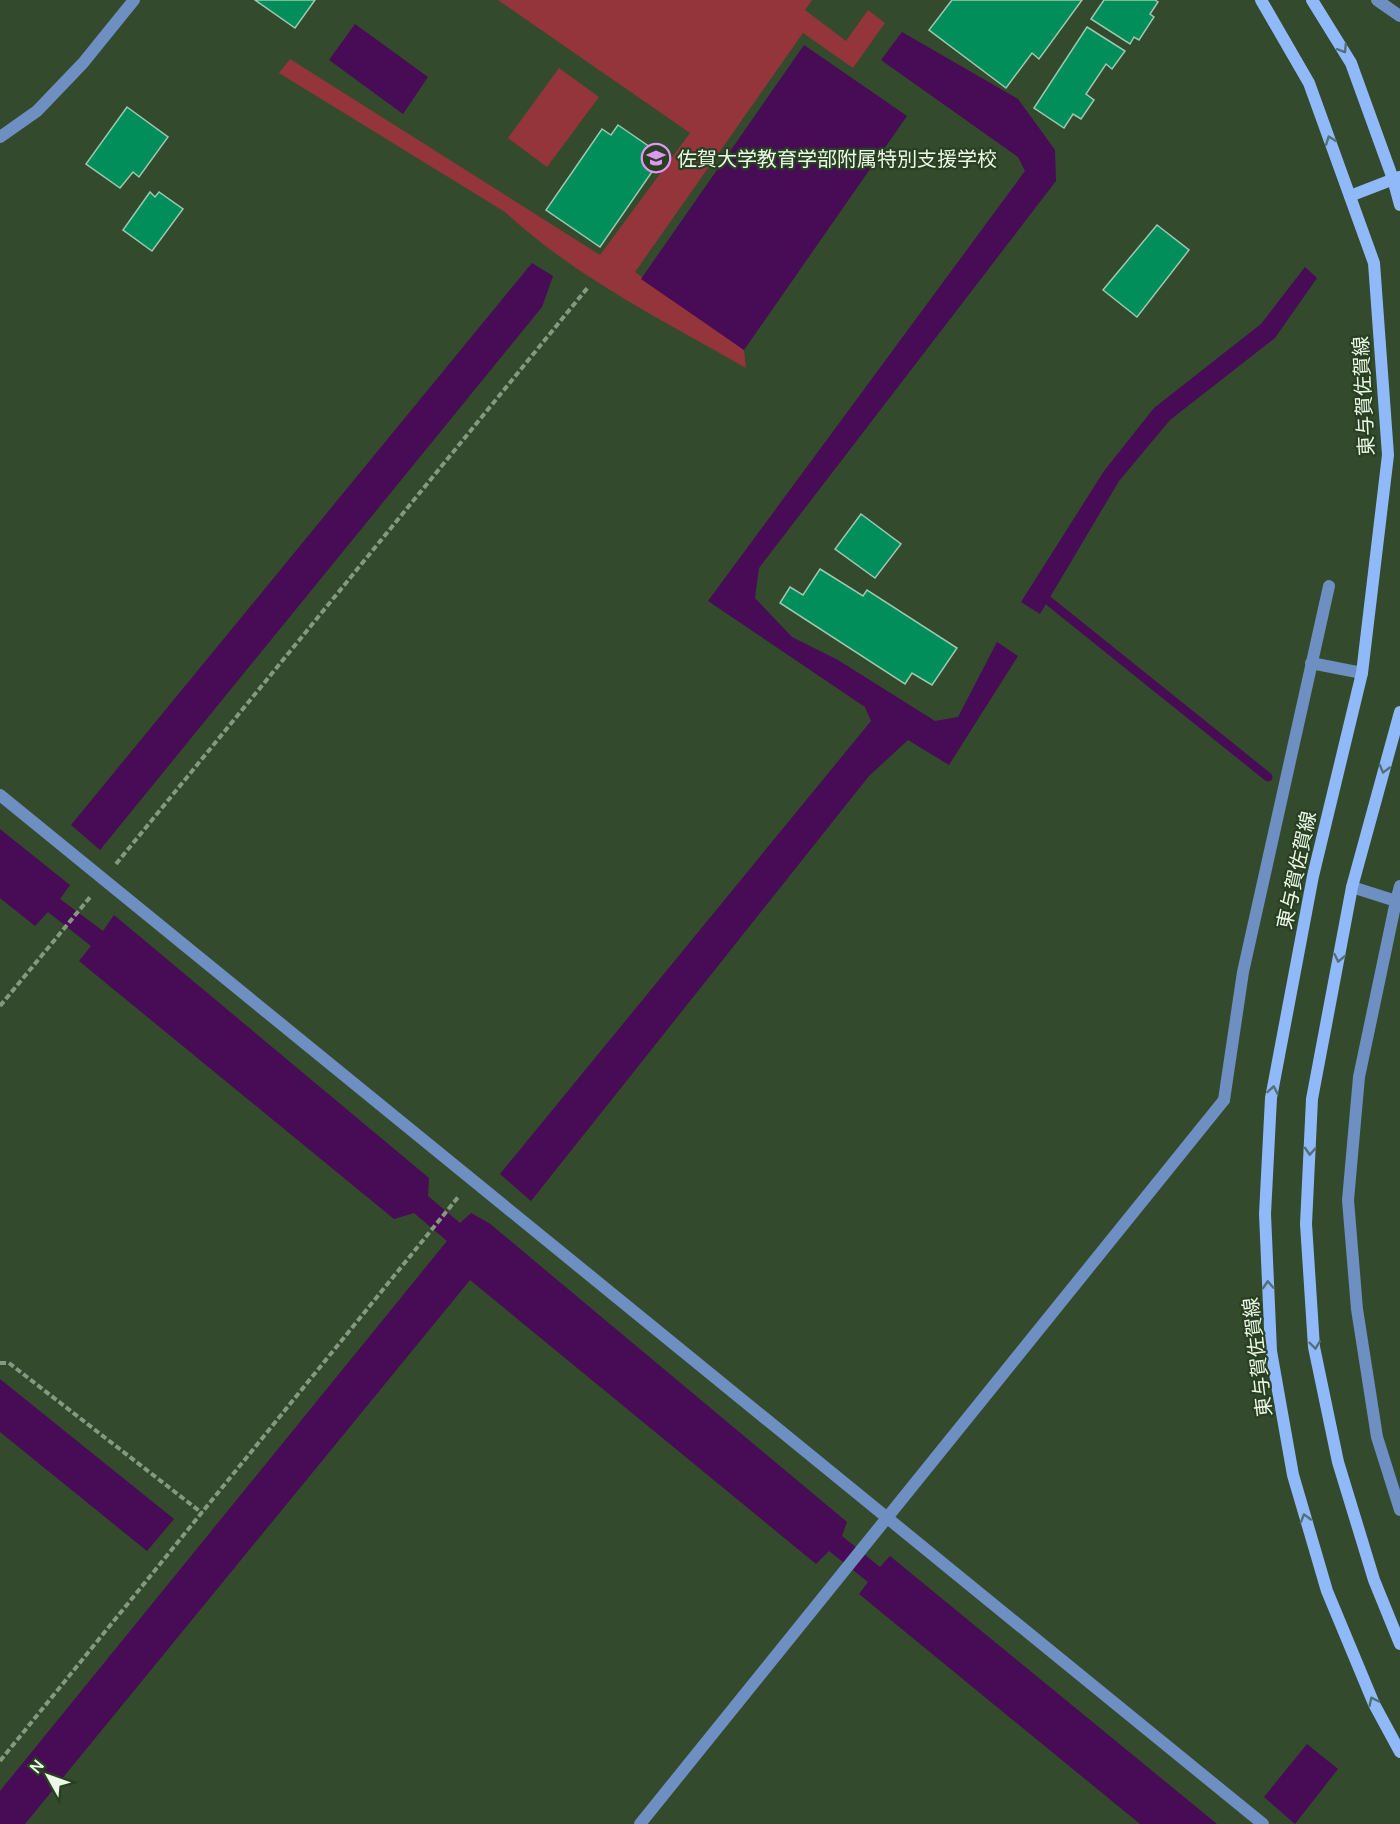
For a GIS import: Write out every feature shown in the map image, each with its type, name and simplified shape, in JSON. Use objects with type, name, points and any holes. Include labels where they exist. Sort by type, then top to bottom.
[{"type":"main road","name":"東与賀佐賀線","points":[[1261,0],[1309,83],[1374,263],[1388,455],[1362,673],[1313,876],[1271,1098],[1265,1214],[1272,1351],[1293,1475],[1327,1591],[1374,1704],[1400,1752]]},
{"type":"main road","points":[[1312,0],[1351,63],[1397,177],[1400,205]]},
{"type":"main road","points":[[1350,196],[1397,177]]},
{"type":"main road","points":[[1400,712],[1352,887],[1312,1099],[1306,1224],[1314,1347],[1338,1462],[1374,1580],[1400,1644]]},
{"type":"street","points":[[0,136],[37,111],[83,63],[134,0]]},
{"type":"street","points":[[1377,0],[1400,16]]},
{"type":"street","points":[[640,1824],[1224,1100],[1244,972],[1329,586]]},
{"type":"street","points":[[1311,663],[1362,673]]},
{"type":"street","points":[[0,795],[1263,1824]]},
{"type":"street","points":[[1400,886],[1359,1077],[1348,1200],[1357,1309],[1377,1437],[1400,1510]]},
{"type":"street","points":[[1352,887],[1396,901]]},
{"type":"path","points":[[0,1006],[589,286]]},
{"type":"path","points":[[0,1761],[453,1204]]},
{"type":"path","points":[[0,1363],[9,1363],[202,1513]]},
{"type":"shaded area","points":[[498,0],[812,0],[805,10],[846,41],[868,10],[885,23],[853,68],[803,33],[635,272],[744,350],[746,368],[590,278],[505,212],[279,73],[290,59],[600,255],[690,133]]},
{"type":"shaded area","points":[[355,24],[428,77],[403,114],[329,60]]},
{"type":"shaded area","points":[[902,32],[1018,99],[1055,150],[1056,181],[759,568],[755,598],[792,637],[838,660],[935,721],[958,717],[997,642],[1018,656],[949,765],[908,740],[869,776],[531,1201],[500,1174],[871,721],[865,707],[708,601],[1025,171],[1018,157],[881,60]]},
{"type":"shaded area","points":[[804,45],[907,116],[744,350],[641,279]]},
{"type":"shaded area","points":[[559,68],[599,97],[547,167],[508,138]]},
{"type":"shaded area","points":[[532,263],[553,276],[542,307],[100,850],[71,825]]},
{"type":"shaded area","points":[[1305,267],[1317,278],[1275,338],[1170,420],[1119,481],[1040,614],[1021,602],[1104,471],[1154,408],[1261,324]]},
{"type":"shaded area","points":[[0,829],[70,885],[60,899],[103,931],[114,915],[429,1178],[428,1196],[460,1223],[471,1213],[489,1223],[847,1522],[842,1536],[880,1567],[890,1556],[1217,1824],[1140,1824],[859,1594],[868,1582],[829,1551],[816,1564],[470,1280],[25,1824],[0,1824],[0,1791],[447,1241],[414,1213],[394,1219],[79,961],[91,946],[48,912],[35,926],[0,898]]},
{"type":"shaded area","points":[[0,1379],[174,1519],[147,1551],[0,1432]]},
{"type":"shaded area","points":[[1307,1744],[1338,1769],[1295,1824],[1264,1797]]},
{"type":"building","points":[[255,0],[315,0],[295,28]]},
{"type":"building","points":[[952,0],[1082,0],[1039,59],[1032,53],[1006,88],[929,30]]},
{"type":"building","points":[[1104,0],[1155,0],[1158,2],[1150,14],[1154,17],[1139,40],[1134,37],[1130,44],[1091,19]]},
{"type":"building","points":[[1087,27],[1125,51],[1112,69],[1106,64],[1086,94],[1094,100],[1081,119],[1073,114],[1064,128],[1034,108]]},
{"type":"building","points":[[127,107],[168,137],[139,177],[133,172],[120,188],[86,164]]},
{"type":"building","points":[[618,125],[663,156],[600,247],[546,210],[602,129],[611,135]]},
{"type":"building","points":[[150,192],[155,197],[159,192],[183,209],[152,251],[123,230]]},
{"type":"building","points":[[1157,225],[1189,250],[1137,317],[1103,290]]},
{"type":"building","points":[[861,514],[901,544],[875,578],[835,549]]},
{"type":"building","points":[[820,569],[863,596],[867,590],[957,648],[932,685],[912,673],[905,684],[780,603],[790,587],[803,595]]},
{"type":"waterway","points":[[1040,594],[1268,777]]},
{"type":"place","name":"佐賀大学教育学部附属特別支援学校","points":[[656,158]]}]
